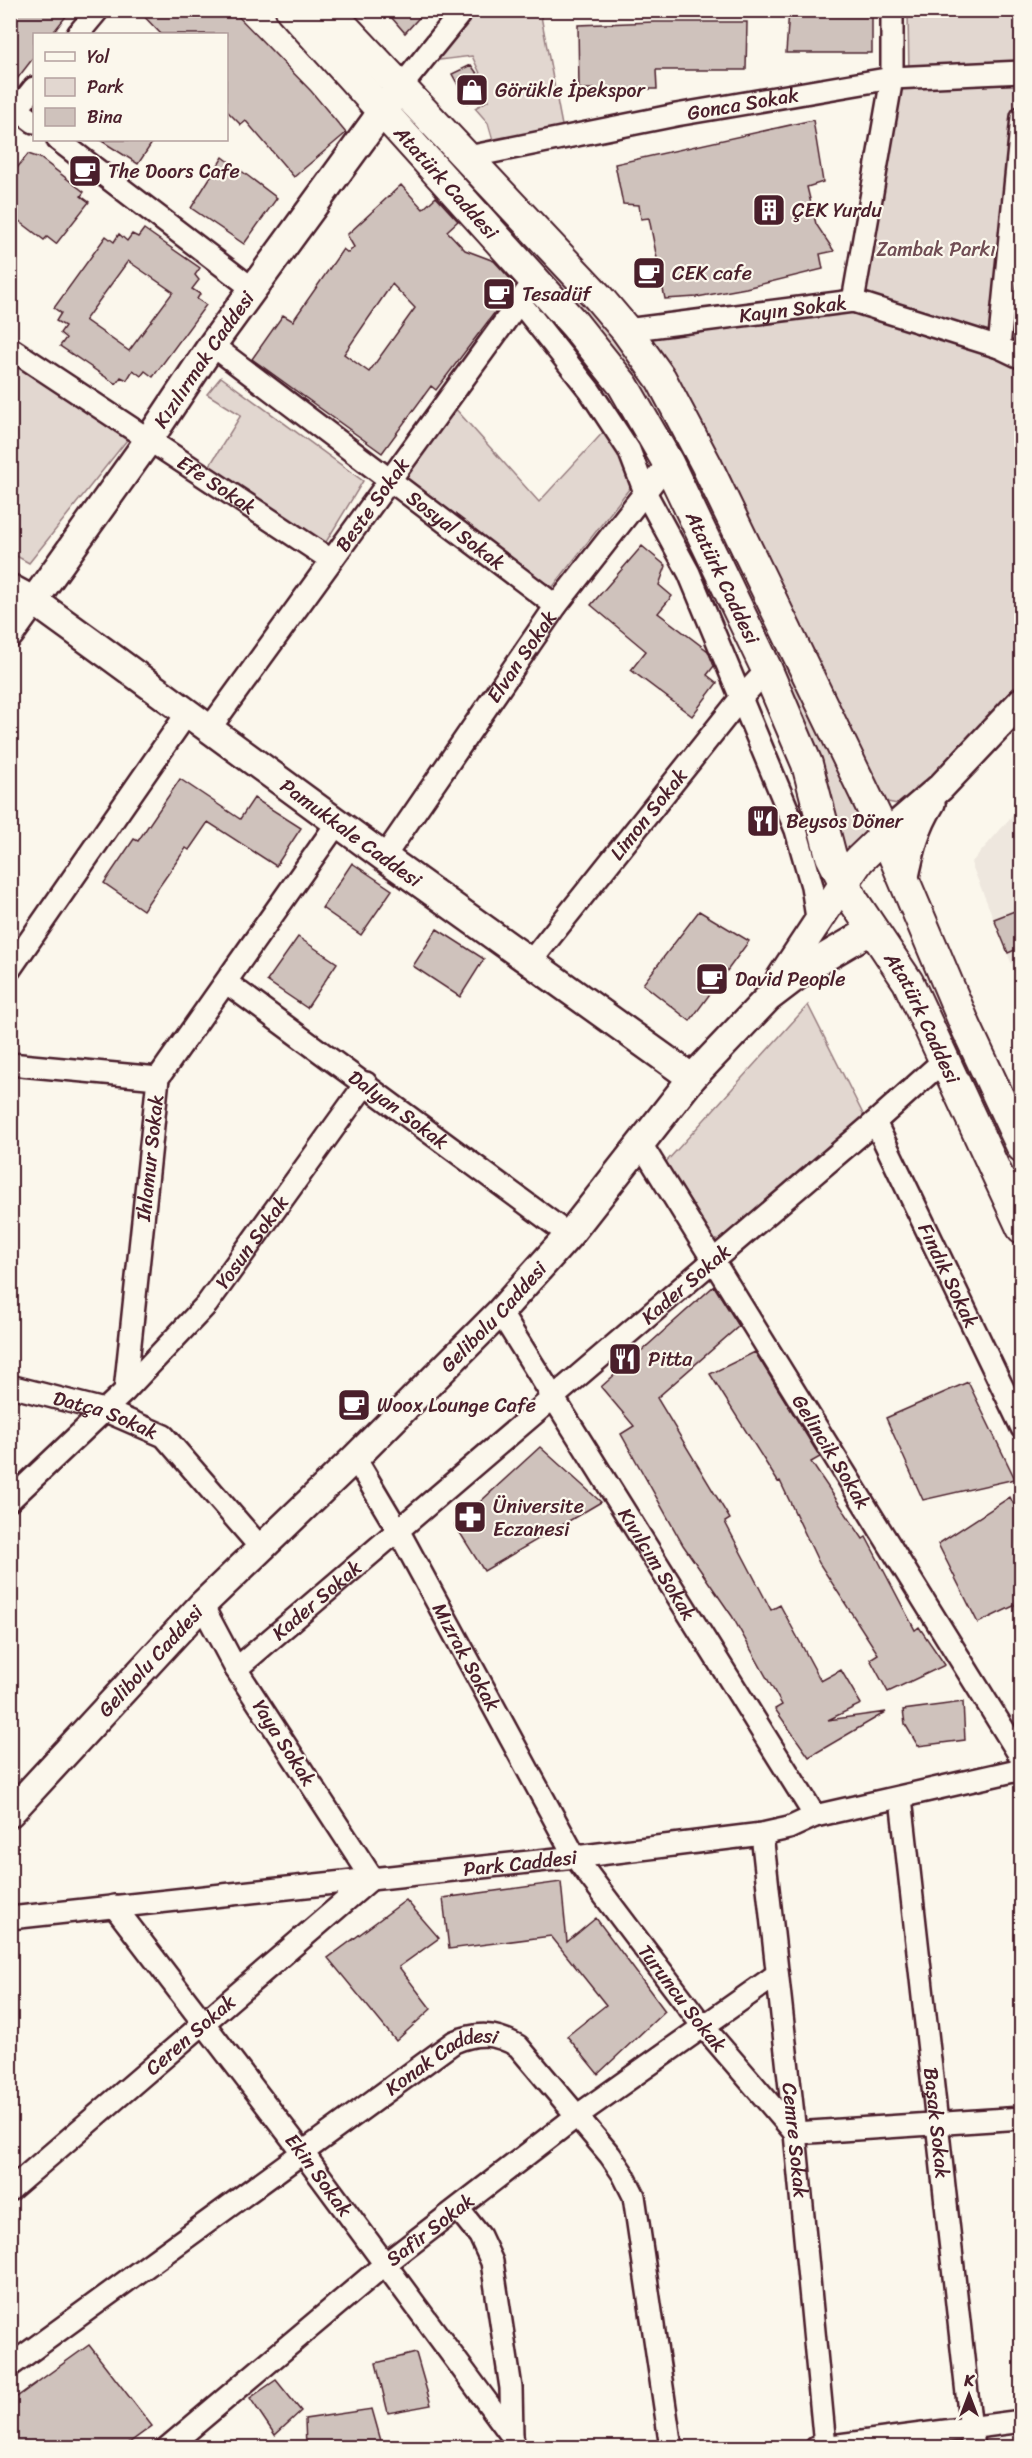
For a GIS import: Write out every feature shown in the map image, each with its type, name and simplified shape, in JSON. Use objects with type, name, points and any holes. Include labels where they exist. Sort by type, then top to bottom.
[{"type":"main road","name":"Atatürk Caddesi","points":[[291,10],[391,99],[468,158],[626,330],[661,379],[706,464],[885,834],[966,1027],[1022,1147]]},
{"type":"main road","name":"Atatürk Caddesi","points":[[328,10],[526,291],[576,325],[623,386],[668,463],[767,670],[807,764],[831,856],[844,882],[908,982],[1022,1228]]},
{"type":"main road","points":[[844,882],[860,860],[885,834]]},
{"type":"main road","points":[[873,929],[891,913],[900,898],[904,880]]},
{"type":"street","points":[[79,33],[98,10]]},
{"type":"street","points":[[391,99],[464,10]]},
{"type":"street","points":[[853,301],[892,78],[892,10]]},
{"type":"street","name":"Gonca Sokak","points":[[468,158],[642,122],[892,78],[1022,72]]},
{"type":"street","points":[[33,89],[13,110],[33,121]]},
{"type":"street","name":"Kızılırmak Caddesi","points":[[10,634],[148,441],[212,345],[391,99]]},
{"type":"street","points":[[999,347],[1016,249],[1022,117]]},
{"type":"street","points":[[59,141],[253,289]]},
{"type":"street","points":[[526,291],[623,441],[645,492],[689,573],[796,830],[812,886],[818,924]]},
{"type":"street","name":"Beste Sokak","points":[[210,728],[526,291]]},
{"type":"street","name":"Kayın Sokak","points":[[626,330],[853,301],[999,347],[1022,358]]},
{"type":"street","name":"Sosyal Sokak","points":[[212,345],[556,606]]},
{"type":"street","name":"Efe Sokak","points":[[10,348],[331,560]]},
{"type":"street","name":"Elvan Sokak","points":[[384,857],[556,606],[668,463]]},
{"type":"street","name":"Pamukkale Caddesi","points":[[10,588],[34,601],[189,712],[384,857],[692,1078]]},
{"type":"street","name":"Limon Sokak","points":[[531,961],[740,699],[767,670]]},
{"type":"street","points":[[885,834],[941,787],[1022,701]]},
{"type":"street","points":[[10,969],[189,712]]},
{"type":"street","points":[[904,880],[919,823],[941,787]]},
{"type":"street","name":"Ihlamur Sokak","points":[[125,1391],[158,1078],[227,983],[338,822]]},
{"type":"street","points":[[768,998],[844,882]]},
{"type":"street","name":"Gelibolu Caddesi","points":[[10,1813],[202,1605],[355,1458],[500,1312],[569,1235],[692,1078],[768,998],[810,966],[873,929]]},
{"type":"street","name":"Dalyan Sokak","points":[[227,983],[366,1083],[569,1235]]},
{"type":"street","name":"Kader Sokak","points":[[236,1669],[399,1532],[944,1060]]},
{"type":"street","points":[[10,1064],[158,1078]]},
{"type":"street","name":"Yosun Sokak","points":[[125,1391],[207,1304],[366,1083]]},
{"type":"street","name":"Fındık Sokak","points":[[875,1122],[1022,1428]]},
{"type":"street","name":"Gelincik Sokak","points":[[641,1144],[1022,1759]]},
{"type":"street","name":"Kıvılcım Sokak","points":[[500,1312],[815,1816]]},
{"type":"street","name":"Datça Sokak","points":[[10,1386],[104,1410],[164,1436],[260,1547]]},
{"type":"street","points":[[10,1500],[125,1391]]},
{"type":"street","name":"Mızrak Sokak","points":[[355,1458],[399,1532],[575,1857]]},
{"type":"street","name":"Yaya Sokak","points":[[202,1605],[236,1669],[372,1878]]},
{"type":"street","name":"Park Caddesi","points":[[10,1918],[575,1857],[762,1834],[789,1828],[815,1816],[1022,1769]]},
{"type":"street","name":"Başak Sokak","points":[[901,1798],[972,2438]]},
{"type":"street","name":"Cemre Sokak","points":[[762,1834],[795,2133],[821,2447]]},
{"type":"street","name":"Turuncu Sokak","points":[[575,1857],[702,2025],[795,2133]]},
{"type":"street","name":"Ceren Sokak","points":[[10,2190],[372,1878]]},
{"type":"street","name":"Ekin Sokak","points":[[114,1906],[303,2153],[513,2442]]},
{"type":"street","name":"Safir Sokak","points":[[167,2448],[384,2265],[459,2210],[578,2115],[702,2025],[776,1976]]},
{"type":"street","name":"Konak Caddesi","points":[[10,2366],[454,2043],[469,2036],[487,2034],[504,2038],[518,2046],[578,2115],[623,2174],[634,2196],[671,2448]]},
{"type":"street","points":[[795,2133],[1022,2118]]},
{"type":"street","points":[[459,2210],[480,2236],[492,2262],[511,2388],[513,2442]]},
{"type":"street","points":[[821,2447],[972,2438],[1022,2421]]},
{"type":"shaded area","points":[[1021,806],[1021,987],[971,863]]},
{"type":"green space","name":"Zambak Parkı","points":[[291,11],[328,11],[627,330],[853,301],[892,78],[909,77],[908,11],[1021,11],[1021,117],[999,346],[1021,358],[1021,701],[908,806],[882,801],[882,827],[843,867],[807,764],[623,386]]},
{"type":"green space","points":[[463,11],[540,11],[564,136],[496,151],[488,123],[475,108],[489,100],[485,84],[472,56],[423,62]]},
{"type":"green space","points":[[11,361],[127,440],[29,563],[11,553]]},
{"type":"green space","points":[[221,377],[363,481],[323,547],[207,470],[241,415],[207,394]]},
{"type":"green space","points":[[453,406],[539,502],[607,428],[633,484],[552,588],[404,476]]},
{"type":"green space","points":[[808,1005],[867,1122],[716,1242],[666,1162]]},
{"type":"building","points":[[10,10],[71,10],[53,33],[33,33],[33,58],[10,88]]},
{"type":"building","points":[[138,10],[232,10],[311,91],[346,133],[294,177],[246,121],[241,125],[228,112],[228,33],[160,33]]},
{"type":"building","points":[[385,10],[426,10],[405,33]]},
{"type":"building","points":[[789,10],[872,10],[872,53],[786,53]]},
{"type":"building","points":[[747,22],[746,70],[656,70],[657,89],[579,89],[578,25]]},
{"type":"building","name":"Görükle İpekspor","points":[[471,65],[483,82],[483,97],[468,103],[452,74]]},
{"type":"building","name":"ÇEK Yurdu","points":[[813,120],[823,182],[807,187],[816,224],[834,251],[820,254],[823,269],[746,288],[697,297],[665,299],[649,218],[641,219],[639,205],[623,204],[615,164]]},
{"type":"building","points":[[102,141],[153,141],[138,164]]},
{"type":"building","points":[[28,154],[40,158],[84,192],[81,196],[89,202],[56,244],[47,237],[44,240],[10,214],[10,177]]},
{"type":"building","points":[[223,157],[277,198],[244,244],[191,208]]},
{"type":"building","points":[[401,185],[423,209],[436,197],[458,221],[447,231],[465,250],[494,261],[514,283],[514,287],[436,390],[431,386],[382,453],[252,359],[283,315],[293,321],[343,249],[348,253],[354,247],[347,235]],"holes":[[[392,284],[415,308],[369,372],[344,354]]]},
{"type":"building","points":[[144,229],[200,268],[195,275],[199,280],[192,289],[200,294],[197,299],[206,305],[153,377],[145,371],[141,376],[133,370],[127,380],[121,377],[116,384],[60,346],[66,338],[60,333],[65,326],[56,321],[61,313],[54,308],[106,236],[114,242],[119,234],[127,241],[132,234],[138,237]],"holes":[[[128,261],[173,292],[129,351],[85,320]]]},
{"type":"building","points":[[642,546],[666,566],[659,585],[672,596],[658,613],[708,651],[714,666],[707,675],[717,683],[692,716],[631,670],[646,651],[591,605]]},
{"type":"building","points":[[180,779],[240,819],[254,798],[301,828],[276,866],[208,822],[189,850],[186,848],[143,910],[104,883],[134,839],[138,841]]},
{"type":"building","points":[[352,863],[392,890],[361,935],[322,908]]},
{"type":"building","points":[[1022,908],[1022,947],[1008,953],[994,919]]},
{"type":"building","points":[[699,911],[749,941],[690,1021],[643,984]]},
{"type":"building","points":[[437,929],[484,959],[460,997],[413,966]]},
{"type":"building","points":[[298,937],[337,963],[307,1008],[267,981]]},
{"type":"building","points":[[714,1286],[739,1326],[657,1398],[730,1519],[725,1522],[771,1610],[780,1605],[821,1681],[841,1670],[861,1704],[828,1720],[886,1712],[809,1757],[775,1709],[782,1705],[732,1616],[683,1545],[621,1434],[634,1426],[601,1387]]},
{"type":"building","points":[[755,1352],[820,1457],[811,1462],[863,1539],[866,1537],[915,1630],[919,1627],[945,1665],[888,1692],[870,1659],[878,1654],[819,1563],[780,1481],[778,1482],[710,1374]]},
{"type":"building","points":[[968,1382],[1015,1479],[923,1500],[886,1418]]},
{"type":"building","points":[[540,1447],[601,1502],[484,1571],[455,1525]]},
{"type":"building","points":[[1010,1497],[1022,1521],[1022,1602],[978,1623],[938,1544]]},
{"type":"building","points":[[963,1702],[965,1740],[918,1746],[905,1724],[903,1710]]},
{"type":"building","points":[[561,1882],[567,1942],[596,1918],[665,2011],[598,2074],[567,2036],[606,2005],[551,1936],[449,1949],[443,1898]]},
{"type":"building","points":[[406,1900],[439,1938],[399,1967],[431,2009],[396,2041],[328,1958]]},
{"type":"building","points":[[89,2345],[152,2426],[122,2448],[10,2448],[10,2402]]},
{"type":"building","points":[[416,2353],[431,2405],[388,2413],[376,2363]]},
{"type":"building","points":[[276,2380],[301,2411],[275,2435],[250,2398]]},
{"type":"building","points":[[372,2409],[383,2448],[306,2448],[305,2419]]},
{"type":"place","name":"Görükle İpekspor","points":[[472,90]]},
{"type":"place","name":"The Doors Cafe","points":[[85,171]]},
{"type":"place","name":"ÇEK Yurdu","points":[[769,210]]},
{"type":"place","name":"CEK cafe","points":[[649,273]]},
{"type":"place","name":"Tesadüf","points":[[499,294]]},
{"type":"place","name":"Beysos Döner","points":[[763,821]]},
{"type":"place","name":"David People","points":[[712,979]]},
{"type":"place","name":"Pitta","points":[[625,1359]]},
{"type":"place","name":"Woox Lounge Cafe","points":[[354,1405]]},
{"type":"place","name":"Üniversite Eczanesi","points":[[470,1517]]}]
